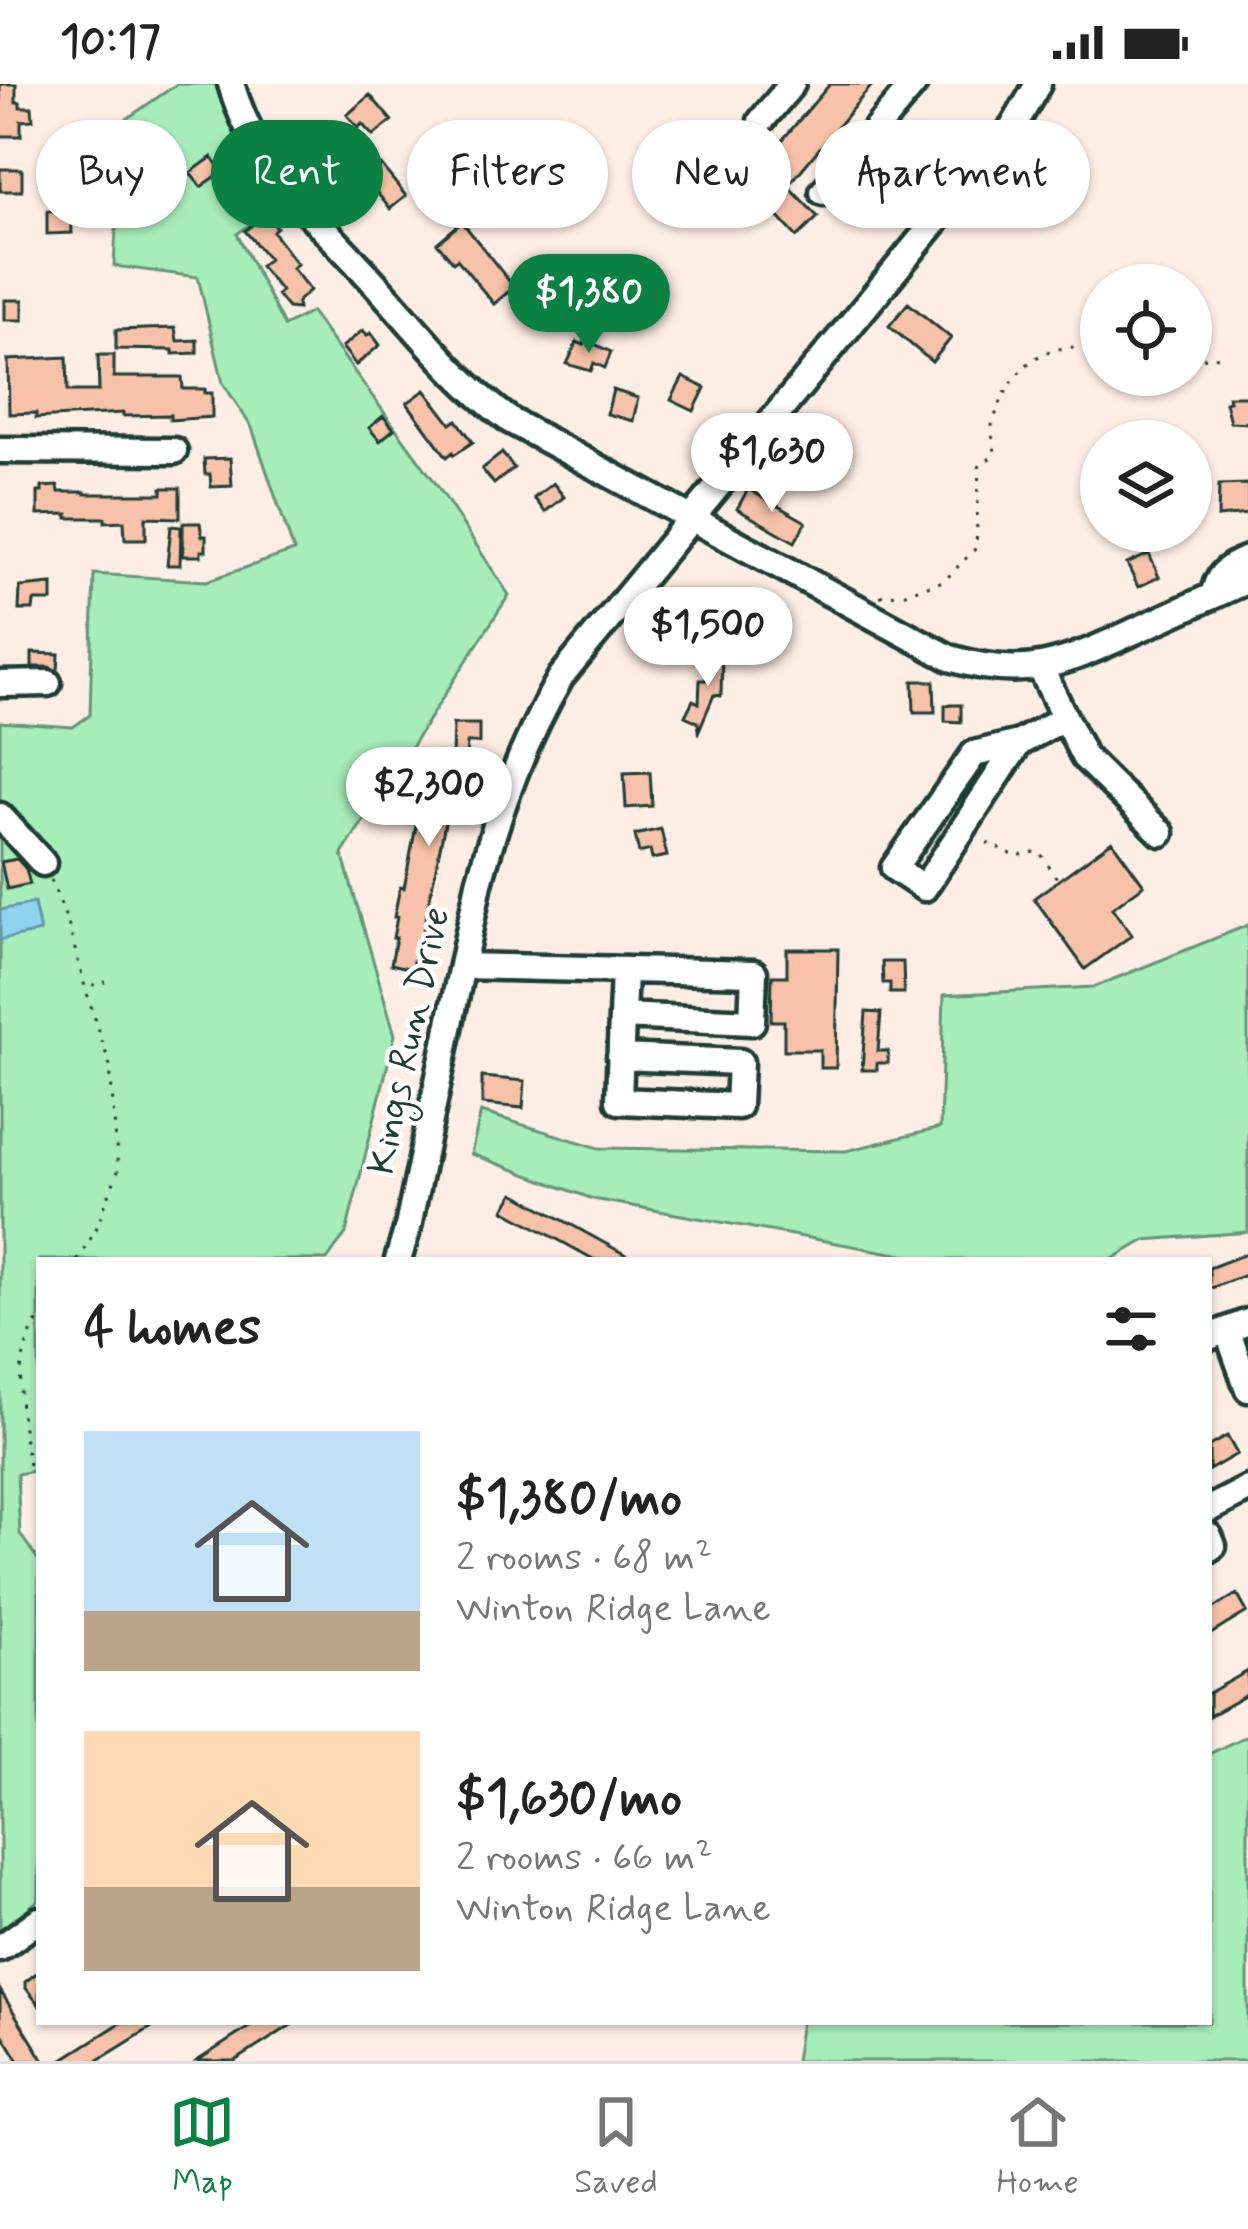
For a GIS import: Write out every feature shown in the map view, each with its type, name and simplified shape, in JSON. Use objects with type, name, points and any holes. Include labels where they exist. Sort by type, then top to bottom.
[{"type":"street","points":[[231,84],[251,138],[285,188],[459,379],[511,421],[950,658],[994,668],[1040,667],[1077,658],[1248,580]]},
{"type":"street","points":[[762,120],[792,84]]},
{"type":"street","points":[[884,120],[914,84]]},
{"type":"street","name":"Kings Run Drive","points":[[399,1257],[492,832],[535,725],[561,677],[1013,127],[1038,84]]},
{"type":"street","points":[[0,450],[173,451]]},
{"type":"street","points":[[1214,595],[1226,570],[1248,559]]},
{"type":"street","points":[[1040,667],[1084,757],[1161,833]]},
{"type":"street","points":[[0,684],[48,683]]},
{"type":"street","points":[[1019,743],[924,888],[894,868],[974,754],[1019,743],[1064,718]]},
{"type":"street","points":[[0,816],[43,863]]},
{"type":"street","points":[[463,966],[754,973],[752,1022],[622,1016]]},
{"type":"street","points":[[620,1057],[740,1062],[738,1106],[620,1101],[620,1057],[624,972]]},
{"type":"street","points":[[1228,1330],[1248,1389]]},
{"type":"street","points":[[1212,1508],[1248,1489]]},
{"type":"street","points":[[0,1948],[36,1921]]},
{"type":"path","points":[[862,611],[875,598],[944,581],[976,548],[979,467],[991,459],[996,446],[992,427],[1000,402],[1018,370],[1051,349],[1080,346]]},
{"type":"path","points":[[1212,357],[1223,356]]},
{"type":"path","points":[[987,843],[1016,856],[1039,851],[1058,880]]},
{"type":"path","points":[[43,863],[57,891],[110,1066],[118,1171],[95,1232],[78,1257]]},
{"type":"path","points":[[86,987],[106,982]]},
{"type":"path","points":[[28,1465],[19,1408],[22,1364],[36,1322]]},
{"type":"green space","points":[[177,84],[222,84],[235,120],[211,120],[211,228],[245,228],[237,234],[284,326],[311,312],[435,482],[509,595],[342,854],[395,1035],[346,1233],[329,1257],[36,1257],[36,1471],[17,1474],[20,1534],[36,1557],[36,1902],[0,1930],[0,722],[73,727],[90,715],[94,574],[207,581],[294,551],[252,428],[223,383],[198,277],[114,266],[116,228],[187,228],[187,120],[125,120]]},
{"type":"green space","points":[[1248,925],[1248,1232],[1145,1240],[1116,1257],[913,1257],[593,1199],[471,1154],[481,1112],[599,1148],[846,1151],[940,1128],[944,995],[1094,987]]},
{"type":"green space","points":[[1248,1735],[1248,2061],[795,2061],[801,2025],[1212,2025],[1212,1753]]},
{"type":"water","points":[[34,903],[40,932],[0,940],[0,910]]},
{"type":"building","points":[[0,84],[16,84],[16,102],[32,107],[33,120],[21,121],[21,136],[0,136]]},
{"type":"building","points":[[830,84],[873,84],[843,120],[815,120],[815,154],[791,182],[791,130]]},
{"type":"building","points":[[370,95],[392,121],[383,128],[383,120],[351,120],[347,115]]},
{"type":"building","points":[[211,158],[211,180],[201,187],[190,173]]},
{"type":"building","points":[[383,167],[406,196],[390,209],[383,200]]},
{"type":"building","points":[[0,169],[22,169],[22,191],[0,191]]},
{"type":"building","points":[[791,189],[815,214],[815,220],[797,237],[789,228]]},
{"type":"building","points":[[47,228],[72,228],[72,233],[47,234]]},
{"type":"building","points":[[276,228],[273,231],[297,264],[292,268],[310,290],[297,302],[298,309],[288,308],[277,295],[281,291],[260,266],[269,259],[245,231]]},
{"type":"building","points":[[455,228],[467,228],[514,287],[494,304],[457,259],[453,262],[437,243]]},
{"type":"building","points":[[5,300],[23,300],[23,320],[5,320]]},
{"type":"building","points":[[908,303],[951,338],[932,362],[889,326]]},
{"type":"building","points":[[175,328],[177,341],[197,340],[197,353],[116,349],[116,330]]},
{"type":"building","points":[[363,330],[380,345],[356,365],[342,347]]},
{"type":"building","points":[[586,340],[611,352],[605,368],[594,363],[591,371],[567,364],[577,342],[584,345]]},
{"type":"building","points":[[98,355],[114,355],[114,377],[182,377],[183,389],[205,389],[212,393],[212,417],[170,420],[170,415],[123,413],[36,418],[36,413],[9,414],[8,360],[67,357],[68,391],[99,391]]},
{"type":"building","points":[[683,377],[705,388],[694,411],[671,400]]},
{"type":"building","points":[[425,390],[451,424],[457,420],[473,442],[454,455],[447,457],[407,403]]},
{"type":"building","points":[[613,390],[638,398],[633,421],[607,414]]},
{"type":"building","points":[[1228,396],[1248,396],[1248,423],[1230,422]]},
{"type":"building","points":[[383,416],[394,429],[380,441],[369,428]]},
{"type":"building","points":[[502,453],[514,468],[494,484],[482,469]]},
{"type":"building","points":[[230,458],[232,486],[211,487],[204,459]]},
{"type":"building","points":[[553,483],[564,497],[545,512],[534,498]]},
{"type":"building","points":[[1248,484],[1248,514],[1218,517],[1219,485]]},
{"type":"building","points":[[58,486],[59,492],[85,494],[162,494],[162,488],[180,488],[180,518],[146,517],[146,539],[125,539],[124,521],[38,515],[38,492],[42,487]]},
{"type":"building","points":[[748,489],[806,522],[795,542],[737,509]]},
{"type":"building","points":[[183,523],[200,523],[202,536],[206,536],[206,551],[201,556],[183,556]]},
{"type":"building","points":[[171,526],[181,527],[180,565],[167,565]]},
{"type":"building","points":[[1149,554],[1159,577],[1138,587],[1127,564]]},
{"type":"building","points":[[52,584],[52,601],[34,601],[33,610],[19,610],[20,587]]},
{"type":"building","points":[[32,653],[59,654],[58,671],[32,667]]},
{"type":"building","points":[[707,653],[722,653],[721,696],[714,695],[699,730],[698,722],[685,716],[693,700],[699,703]]},
{"type":"building","points":[[913,681],[934,681],[935,712],[914,712]]},
{"type":"building","points":[[945,705],[961,705],[961,722],[945,721]]},
{"type":"building","points":[[453,724],[479,724],[479,743],[467,743],[465,775],[459,774],[454,809],[448,808],[412,969],[391,964],[394,917],[428,786],[438,787],[439,756],[452,756]]},
{"type":"building","points":[[650,772],[652,806],[626,808],[624,773]]},
{"type":"building","points":[[661,829],[667,856],[652,859],[650,850],[639,853],[635,835]]},
{"type":"building","points":[[1112,841],[1144,885],[1112,908],[1132,935],[1085,969],[1034,898]]},
{"type":"building","points":[[17,859],[30,884],[7,889],[1,862]]},
{"type":"building","points":[[787,949],[838,949],[836,1068],[820,1068],[820,1050],[784,1050],[784,1021],[771,1021],[772,976],[787,976]]},
{"type":"building","points":[[882,962],[903,962],[904,993],[890,993],[890,983],[883,983]]},
{"type":"building","points":[[866,1012],[881,1013],[878,1051],[888,1051],[888,1063],[877,1063],[877,1070],[862,1070]]},
{"type":"building","points":[[482,1077],[525,1081],[523,1108],[482,1104]]},
{"type":"building","points":[[514,1193],[630,1257],[590,1257],[504,1210]]},
{"type":"building","points":[[1248,1253],[1248,1274],[1212,1288],[1212,1267]]},
{"type":"building","points":[[1227,1436],[1237,1454],[1212,1468],[1212,1444]]},
{"type":"building","points":[[1237,1594],[1247,1612],[1212,1633],[1212,1609]]},
{"type":"building","points":[[1248,1671],[1248,1694],[1212,1714],[1212,1691]]},
{"type":"building","points":[[36,1973],[36,2001],[25,1987]]},
{"type":"building","points":[[0,1990],[44,2061],[19,2061],[0,2030]]},
{"type":"building","points":[[117,2025],[155,2025],[97,2061],[60,2061]]},
{"type":"building","points":[[252,2025],[291,2025],[235,2061],[197,2061]]}]
